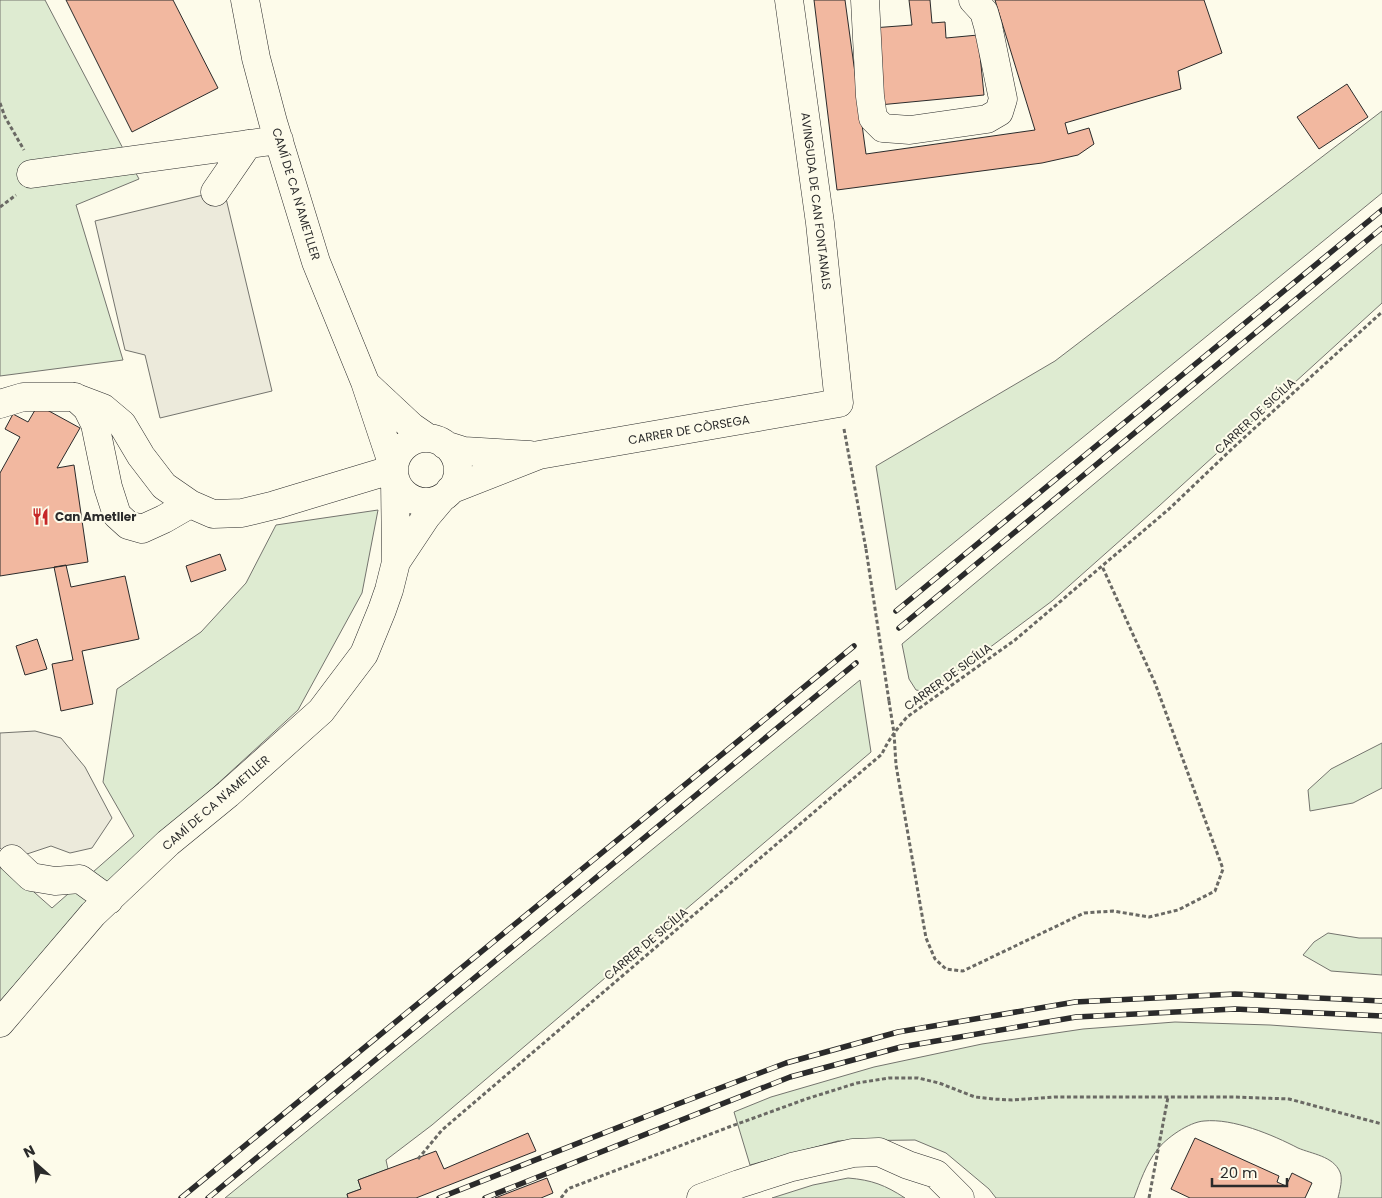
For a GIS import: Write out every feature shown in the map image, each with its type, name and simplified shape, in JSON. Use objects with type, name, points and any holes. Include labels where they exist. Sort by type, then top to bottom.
[{"type":"street","name":"CAMÍ DE CA N'AMETLLER","points":[[0,1023],[93,914],[168,843],[228,794],[321,711],[364,654],[389,590],[396,562],[394,474],[365,382],[316,262],[256,58],[245,0]]},
{"type":"street","name":"AVINGUDA DE CAN FONTANALS","points":[[789,0],[820,222],[839,403]]},
{"type":"street","points":[[865,0],[870,96],[873,118],[883,128],[910,130],[988,119],[999,112],[1003,99],[988,26],[984,12],[973,0]]},
{"type":"street","points":[[31,174],[279,140]]},
{"type":"street","points":[[215,192],[248,144]]},
{"type":"street","name":"CAMÍ DE CA N'AMETLLER","points":[[365,382],[412,427],[436,442]]},
{"type":"street","points":[[0,404],[22,397],[74,397],[103,408],[122,424],[141,456],[164,486],[190,504],[214,514],[242,513],[394,474]]},
{"type":"street","points":[[74,397],[87,408],[95,424],[108,487],[117,515],[128,525],[142,528],[164,519],[190,504]]},
{"type":"street","name":"CARRER DE CÒRSEGA","points":[[436,442],[464,451],[539,455],[839,403]]},
{"type":"street","points":[[418,440],[436,442],[452,452],[458,472],[456,482],[446,494],[433,501],[414,500],[399,488],[394,474],[396,460],[401,450],[408,443],[418,440]]},
{"type":"street","name":"CARRER DE CÒRSEGA","points":[[446,494],[539,455]]},
{"type":"street","name":"CAMÍ DE CA N'AMETLLER","points":[[396,562],[426,517],[446,494]]},
{"type":"street","points":[[12,859],[31,877],[55,881],[80,879],[109,900]]},
{"type":"street","points":[[701,1198],[792,1167],[852,1153],[878,1152],[908,1165],[936,1174],[960,1198]]},
{"type":"street","points":[[908,1165],[927,1183],[935,1198]]},
{"type":"path","name":"CARRER DE SICÍLIA","points":[[418,1159],[442,1130],[882,754],[894,733],[907,718],[1014,640],[1169,509],[1382,312]]},
{"type":"path","points":[[839,403],[866,549],[894,733],[896,765],[926,938],[935,959],[946,969],[963,971],[1084,913],[1113,911],[1150,917],[1178,910],[1215,891],[1223,869],[1154,683],[1102,566]]},
{"type":"path","points":[[561,1198],[570,1188],[729,1127],[857,1083],[889,1078],[918,1078],[939,1083],[975,1098],[1002,1100],[1055,1097],[1235,1097],[1290,1099],[1382,1124]]},
{"type":"path","points":[[1149,1198],[1168,1097]]},
{"type":"green space","points":[[0,0],[45,0],[139,179],[76,205],[123,360],[0,376]]},
{"type":"green space","points":[[1382,111],[1382,193],[896,590],[876,466],[1055,361]]},
{"type":"green space","points":[[1382,244],[1382,303],[1052,601],[932,689],[916,690],[909,679],[902,644]]},
{"type":"green space","points":[[378,510],[362,593],[298,710],[80,910],[0,1001],[0,862],[52,908],[134,836],[103,782],[117,689],[201,632],[246,583],[276,525]]},
{"type":"green space","points":[[860,680],[871,752],[432,1125],[386,1160],[388,1169],[358,1180],[361,1189],[347,1194],[348,1198],[225,1198]]},
{"type":"green space","points":[[1382,743],[1382,788],[1353,803],[1310,811],[1308,790],[1331,769]]},
{"type":"green space","points":[[1328,933],[1359,938],[1382,938],[1382,975],[1331,971],[1303,955],[1314,942]]},
{"type":"green space","points":[[1175,1022],[1270,1025],[1382,1033],[1382,1198],[1338,1198],[1341,1175],[1332,1162],[1322,1156],[1252,1128],[1227,1122],[1198,1122],[1178,1131],[1157,1150],[1144,1173],[1134,1198],[996,1198],[989,1189],[946,1153],[915,1140],[838,1141],[750,1165],[734,1112],[771,1097],[874,1067],[982,1044],[1083,1029]]},
{"type":"green space","points":[[848,1178],[878,1184],[905,1198],[772,1198],[813,1185]]},
{"type":"shaded area","points":[[224,190],[272,391],[160,418],[145,355],[125,350],[95,221]]},
{"type":"shaded area","points":[[35,731],[61,738],[85,767],[112,818],[92,848],[70,853],[51,846],[12,859],[0,848],[0,733]]},
{"type":"building","points":[[66,0],[173,0],[218,88],[132,132]]},
{"type":"building","points":[[814,0],[845,0],[866,154],[1035,130],[995,0],[1204,0],[1222,53],[1178,71],[1181,89],[1065,123],[1068,134],[1089,128],[1094,144],[1078,155],[1042,163],[837,190]]},
{"type":"building","points":[[909,0],[930,0],[932,23],[945,22],[946,38],[978,35],[984,95],[879,105],[872,28],[912,25]]},
{"type":"building","points":[[1347,84],[1368,117],[1319,149],[1297,117]]},
{"type":"building","name":"Can Ametller","points":[[38,405],[80,428],[57,468],[74,465],[88,562],[0,576],[0,473],[20,437],[5,429],[13,414],[28,422]]},
{"type":"building","points":[[220,554],[226,570],[191,582],[186,566]]},
{"type":"building","points":[[66,565],[71,587],[125,576],[139,639],[82,651],[93,704],[61,711],[52,664],[73,660],[54,567]]},
{"type":"building","points":[[37,639],[47,669],[25,675],[16,646]]},
{"type":"building","points":[[528,1133],[536,1151],[416,1198],[348,1198],[347,1194],[361,1189],[358,1180],[436,1151],[444,1169]]},
{"type":"building","points":[[1195,1138],[1279,1176],[1277,1182],[1286,1186],[1292,1173],[1312,1183],[1305,1198],[1190,1198],[1171,1189]]},
{"type":"building","points":[[547,1178],[553,1193],[541,1198],[495,1198]]},
{"type":"railway","points":[[896,611],[1382,210]]},
{"type":"railway","points":[[899,628],[1382,228]]},
{"type":"railway","points":[[181,1198],[854,646]]},
{"type":"railway","points":[[208,1198],[856,663]]},
{"type":"railway","points":[[439,1198],[786,1063],[898,1032],[1075,1002],[1235,994],[1382,1001]]},
{"type":"railway","points":[[485,1198],[790,1077],[901,1047],[1076,1017],[1235,1009],[1382,1016]]},
{"type":"place","name":"Can Ametller","points":[[41,517]]}]
